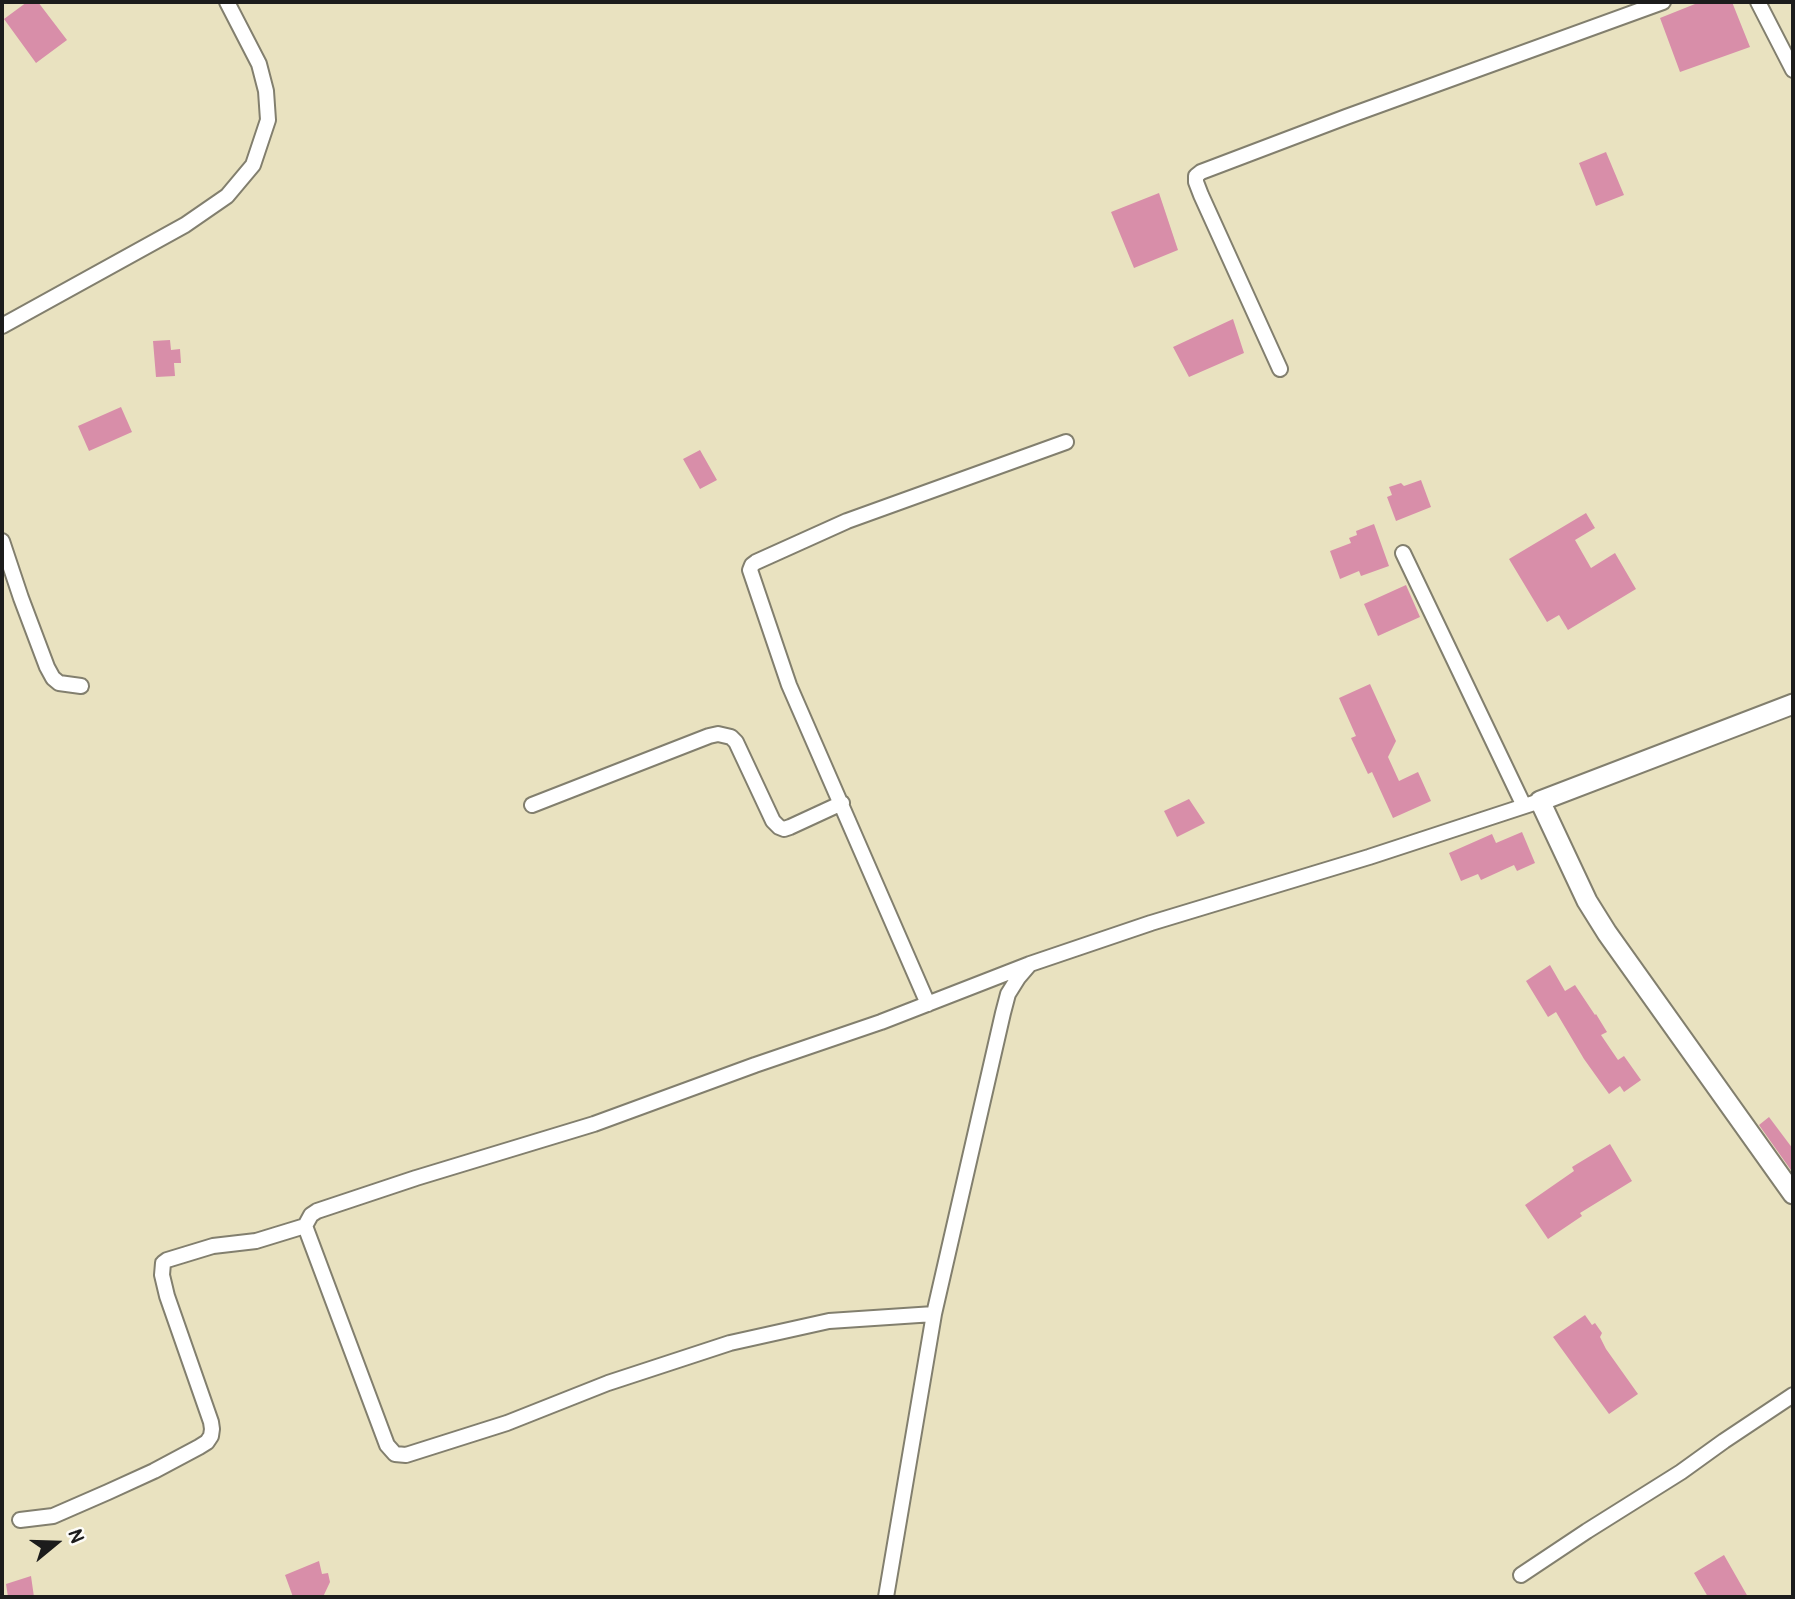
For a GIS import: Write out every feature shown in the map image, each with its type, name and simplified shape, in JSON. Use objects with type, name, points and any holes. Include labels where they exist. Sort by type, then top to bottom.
[{"type":"main road","points":[[1793,704],[1532,804],[1607,933],[1793,1194]]},
{"type":"street","points":[[2,326],[185,225],[227,196],[253,165],[268,120],[266,91],[259,64],[227,2]]},
{"type":"street","points":[[1280,369],[1196,182],[1196,176],[1346,117],[1662,2]]},
{"type":"street","points":[[1758,2],[1793,70]]},
{"type":"street","points":[[928,1004],[789,685],[750,570],[752,565],[846,521],[1066,442]]},
{"type":"street","points":[[2,541],[47,667],[59,683],[81,686]]},
{"type":"street","points":[[20,1520],[44,1518],[68,1510],[154,1471],[207,1442],[211,1436],[211,1422],[162,1275],[163,1263],[173,1257],[194,1250],[256,1241],[305,1226],[311,1215],[317,1211],[594,1124],[928,1004],[1030,964],[1532,804],[1404,553]]},
{"type":"street","points":[[532,805],[718,734],[731,737],[736,742],[773,821],[779,827],[790,827],[842,803]]},
{"type":"street","points":[[886,1597],[934,1314],[1003,1013],[1008,995],[1030,964]]},
{"type":"street","points":[[305,1226],[387,1445],[395,1454],[406,1455],[507,1423],[608,1383],[730,1343],[829,1321],[934,1314]]},
{"type":"street","points":[[1521,1575],[1681,1472],[1793,1395]]},
{"type":"building","points":[[27,2],[38,2],[67,40],[36,63],[4,19]]},
{"type":"building","points":[[1700,2],[1732,2],[1750,47],[1680,72],[1660,18]]},
{"type":"building","points":[[1606,152],[1624,195],[1596,206],[1579,163]]},
{"type":"building","points":[[1159,193],[1178,250],[1134,268],[1111,212]]},
{"type":"building","points":[[1233,319],[1244,353],[1189,377],[1173,347]]},
{"type":"building","points":[[170,340],[171,350],[180,349],[181,363],[174,363],[175,376],[156,377],[153,341]]},
{"type":"building","points":[[121,407],[132,432],[89,451],[78,426]]},
{"type":"building","points":[[700,450],[717,480],[700,489],[683,459]]},
{"type":"building","points":[[1421,480],[1431,507],[1396,521],[1387,497],[1392,495],[1389,487],[1401,483],[1404,486]]},
{"type":"building","points":[[1586,513],[1595,528],[1575,540],[1591,568],[1615,553],[1636,589],[1568,630],[1559,615],[1547,622],[1509,559]]},
{"type":"building","points":[[1374,524],[1389,566],[1361,576],[1359,571],[1340,579],[1330,551],[1351,543],[1349,538],[1357,535],[1356,531]]},
{"type":"building","points":[[1406,585],[1420,617],[1378,636],[1364,604]]},
{"type":"building","points":[[1370,684],[1396,741],[1388,757],[1399,781],[1418,772],[1431,801],[1393,818],[1372,772],[1368,774],[1351,738],[1356,736],[1339,698]]},
{"type":"building","points":[[1189,799],[1205,823],[1177,837],[1164,811]]},
{"type":"building","points":[[1522,832],[1535,863],[1517,871],[1514,865],[1481,880],[1478,874],[1461,881],[1449,853],[1492,834],[1496,843]]},
{"type":"building","points":[[1550,965],[1565,991],[1575,985],[1607,1032],[1601,1035],[1618,1060],[1624,1056],[1641,1080],[1624,1092],[1620,1086],[1609,1094],[1556,1012],[1548,1017],[1526,981]]},
{"type":"building","points":[[1769,1117],[1793,1149],[1793,1173],[1759,1125]]},
{"type":"building","points":[[1610,1144],[1632,1181],[1580,1213],[1582,1216],[1548,1239],[1525,1205],[1574,1171],[1572,1167]]},
{"type":"building","points":[[1585,1315],[1602,1333],[1600,1337],[1606,1349],[1638,1394],[1609,1414],[1553,1337]]},
{"type":"building","points":[[1724,1555],[1748,1597],[1708,1597],[1694,1573]]},
{"type":"building","points":[[319,1561],[322,1574],[328,1573],[330,1582],[323,1597],[293,1597],[285,1575]]},
{"type":"building","points":[[31,1576],[34,1597],[8,1597],[6,1584]]}]
